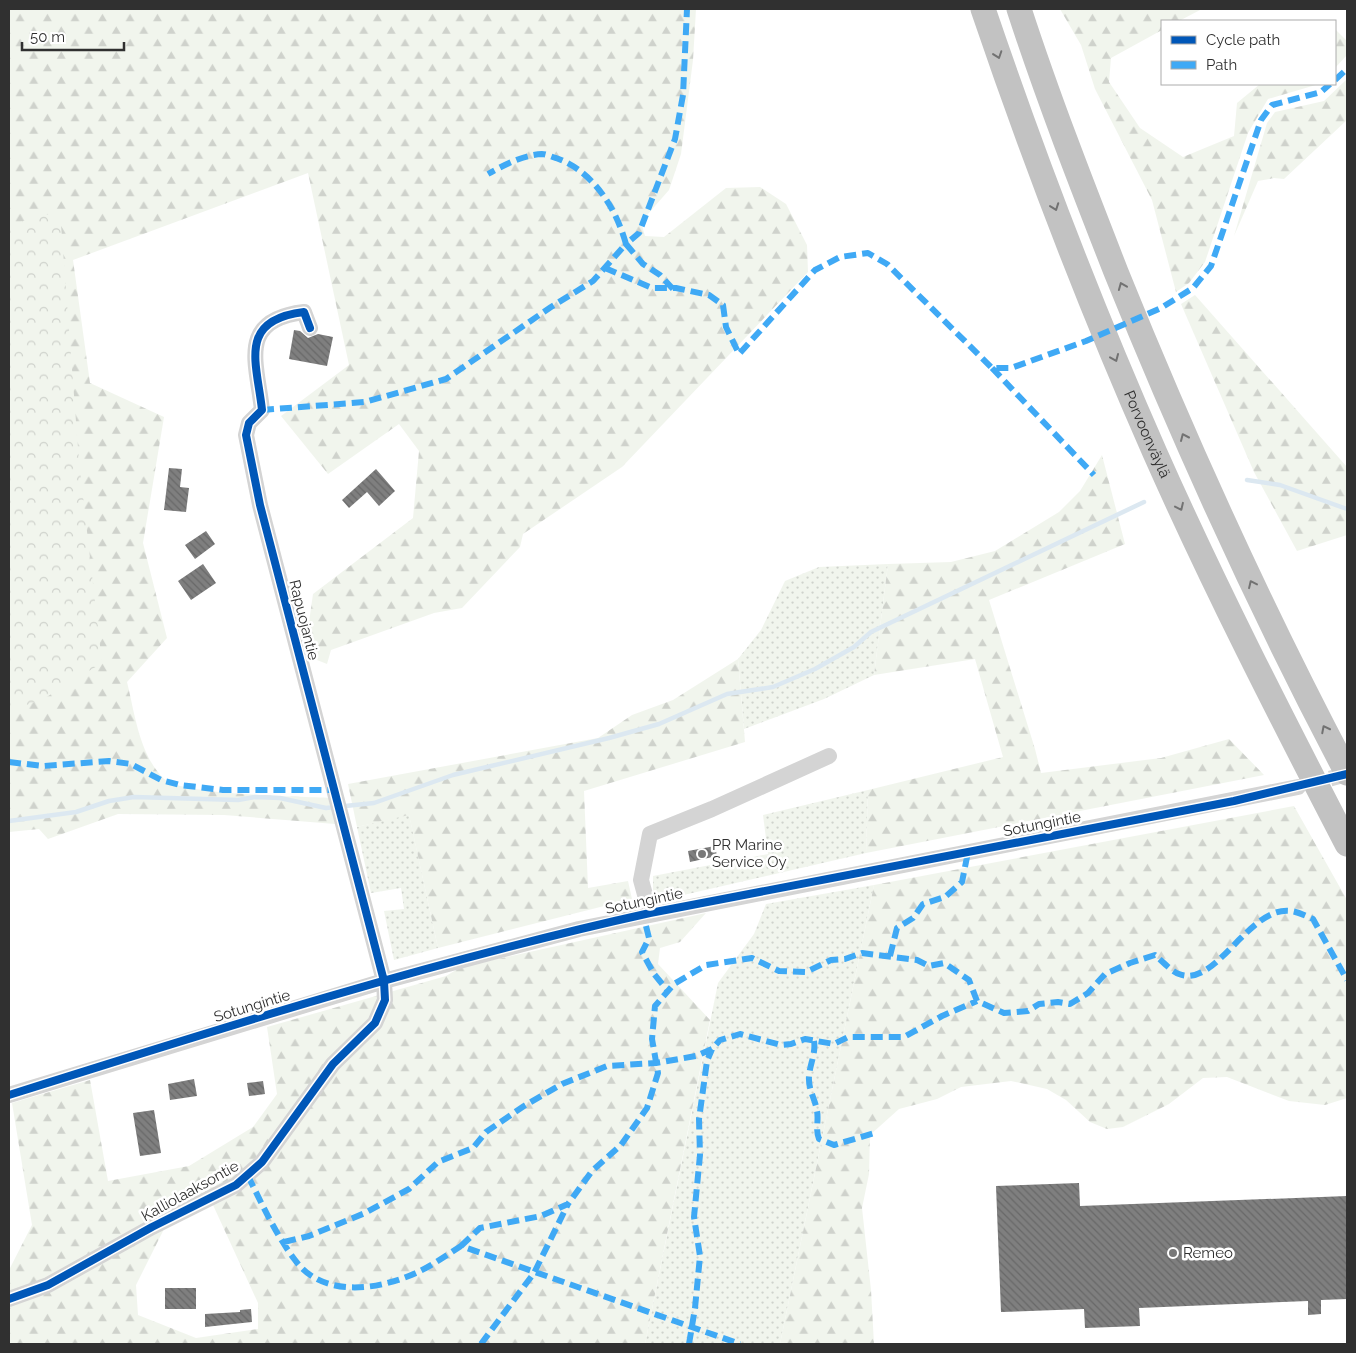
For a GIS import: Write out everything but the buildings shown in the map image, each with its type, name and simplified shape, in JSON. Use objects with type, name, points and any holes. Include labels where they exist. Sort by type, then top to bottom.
[{"type":"highway","name":"Porvoonväylä","points":[[983,9],[1058,216],[1155,452],[1207,565],[1347,844]]},
{"type":"highway","points":[[1019,9],[1087,197],[1183,434],[1259,599],[1347,773]]},
{"type":"street","name":"Rapuojantie","points":[[310,328],[304,312],[275,319],[261,331],[254,352],[262,410],[249,423],[246,436],[260,505],[384,980]]},
{"type":"street","points":[[650,913],[641,880],[650,834],[712,809],[829,756]]},
{"type":"street","name":"Sotungintie","points":[[9,1095],[384,980],[484,953],[650,913],[1298,787]]},
{"type":"street","name":"Kalliolaaksontie","points":[[9,1299],[48,1285],[152,1227],[236,1185],[248,1176],[262,1162],[333,1064],[375,1023],[386,1000],[384,980]]},
{"type":"green space","points":[[9,9],[696,9],[693,60],[681,154],[669,190],[641,222],[645,236],[664,237],[726,188],[760,187],[786,204],[807,245],[808,272],[622,467],[523,534],[520,547],[462,608],[434,613],[331,650],[327,664],[317,660],[309,622],[313,594],[413,518],[419,451],[399,424],[328,474],[281,416],[349,365],[308,173],[73,260],[90,383],[164,417],[143,543],[167,638],[127,682],[139,733],[148,757],[163,778],[174,784],[192,788],[243,794],[333,798],[335,824],[224,815],[118,814],[48,839],[39,829],[9,832]]},
{"type":"green space","points":[[1060,9],[1202,9],[1181,20],[1161,20],[1161,31],[1111,58],[1109,82],[1140,128],[1183,157],[1234,136],[1237,103],[1259,85],[1316,85],[1268,99],[1248,133],[1205,262],[1189,283],[1176,292],[1152,200],[1095,89],[1081,45]]},
{"type":"green space","points":[[1336,30],[1347,41],[1347,55],[1336,67]]},
{"type":"green space","points":[[1347,79],[1347,120],[1284,179],[1274,178],[1258,181],[1234,236],[1267,123],[1275,112],[1324,101]]},
{"type":"green space","points":[[60,211],[79,461],[102,663],[40,701],[9,710],[9,225]]},
{"type":"green space","points":[[1195,295],[1347,467],[1347,535],[1297,551],[1254,472],[1181,304]]},
{"type":"green space","points":[[1102,455],[1125,544],[989,600],[1041,773],[1161,758],[1229,739],[1264,775],[866,853],[868,790],[1003,757],[975,659],[874,675],[888,564],[951,562],[995,551],[1059,512],[1080,491]]},
{"type":"green space","points":[[888,564],[874,675],[824,699],[744,729],[738,659],[761,630],[785,581],[819,567]]},
{"type":"green space","points":[[738,659],[745,742],[584,791],[588,888],[628,881],[632,899],[438,948],[409,815],[357,827],[348,784],[598,738],[632,715],[673,700]]},
{"type":"green space","points":[[868,790],[866,853],[653,902],[653,876],[768,854],[763,815]]},
{"type":"green space","points":[[1294,806],[1347,900],[1347,1098],[1325,1105],[1289,1101],[1227,1077],[1203,1078],[1169,1104],[1123,1127],[1107,1129],[1090,1122],[1066,1100],[1047,1089],[1011,1081],[961,1087],[937,1099],[899,1109],[870,1135],[869,1174],[862,1208],[871,1290],[874,1344],[780,1344],[874,885]]},
{"type":"green space","points":[[409,814],[438,948],[394,960],[384,911],[404,909],[401,888],[371,893],[357,827]]},
{"type":"green space","points":[[874,885],[780,1344],[645,1344],[718,983],[754,934],[766,904]]},
{"type":"green space","points":[[706,913],[680,942],[660,948],[658,964],[710,1020],[645,1344],[9,1344],[9,1270],[32,1225],[12,1103],[90,1080],[108,1181],[189,1166],[253,1127],[277,1094],[267,1027],[446,976],[461,967]],"holes":[[[213,1205],[258,1303],[258,1329],[196,1338],[138,1315],[136,1285],[164,1229]]]},
{"type":"waterway","points":[[1247,480],[1280,485],[1347,509]]},
{"type":"waterway","points":[[9,821],[76,812],[109,801],[134,797],[238,800],[255,797],[280,798],[326,808],[374,803],[453,775],[609,738],[659,724],[727,694],[773,687],[815,669],[854,647],[871,632],[1144,502]]},
{"type":"tunnel","points":[[1307,785],[1347,774]]},
{"type":"marked path","points":[[673,289],[660,275],[643,264],[626,244],[639,233],[675,139],[683,95],[687,9]]},
{"type":"marked path","points":[[1336,79],[1347,69]]},
{"type":"marked path","points":[[605,268],[652,288],[676,288],[709,295],[723,305],[726,327],[739,354],[815,270],[840,257],[868,253],[887,264],[992,368],[1011,368],[1086,341],[1161,308],[1193,288],[1211,266],[1261,120],[1272,105],[1321,92],[1329,85]]},
{"type":"marked path","points":[[262,410],[365,402],[446,379],[551,307],[593,281],[626,244],[616,217],[601,192],[592,181],[569,164],[542,154],[514,161],[488,174]]},
{"type":"marked path","points":[[992,368],[1094,475]]},
{"type":"marked path","points":[[9,762],[43,766],[109,761],[131,764],[161,780],[180,785],[223,790],[335,790]]},
{"type":"marked path","points":[[890,956],[897,928],[913,918],[923,904],[945,897],[962,882],[968,852]]},
{"type":"marked path","points":[[461,1246],[480,1228],[541,1216],[568,1204],[592,1171],[621,1145],[647,1108],[658,1073],[652,1039],[655,1006],[674,984],[706,965],[752,958],[779,971],[806,972],[831,960],[845,959],[862,953],[917,960],[929,966],[944,963],[969,980],[977,1001],[1004,1013],[1028,1011],[1039,1004],[1058,1002],[1070,1004],[1088,993],[1105,974],[1155,955],[1176,973],[1193,975],[1206,970],[1220,959],[1261,920],[1276,913],[1291,911],[1313,919],[1347,980]]},
{"type":"marked path","points":[[646,926],[649,938],[642,952],[654,974],[668,991]]},
{"type":"marked path","points":[[284,1242],[309,1236],[365,1213],[409,1189],[438,1162],[473,1148],[486,1132],[524,1106],[562,1084],[607,1066],[656,1063],[696,1056],[712,1049],[720,1040],[740,1034],[781,1045],[805,1039],[834,1044],[848,1037],[904,1037],[942,1016],[977,1001]]},
{"type":"marked path","points":[[814,1041],[809,1081],[817,1111],[819,1139],[834,1145],[878,1132]]},
{"type":"marked path","points":[[689,1344],[700,1256],[694,1217],[700,1155],[699,1119],[707,1061],[712,1049]]},
{"type":"marked path","points":[[248,1176],[288,1250],[307,1272],[321,1281],[336,1286],[353,1287],[387,1283],[424,1269],[461,1246],[740,1344]]},
{"type":"marked path","points":[[481,1344],[534,1273],[568,1204]]},
{"type":"cycle path","points":[[9,1299],[48,1285],[152,1227],[236,1185],[262,1162],[333,1064],[375,1023],[385,1000],[384,981],[260,505],[246,435],[249,423],[262,410],[255,360],[256,346],[260,334],[268,324],[283,317],[304,312],[310,328]]},
{"type":"cycle path","points":[[9,1095],[328,997],[488,952],[569,932],[650,913],[1234,801],[1347,774]]},
{"type":"place","name":"PR Marine Service Oy","points":[[702,854]]},
{"type":"place","name":"Remeo","points":[[1173,1253]]}]
